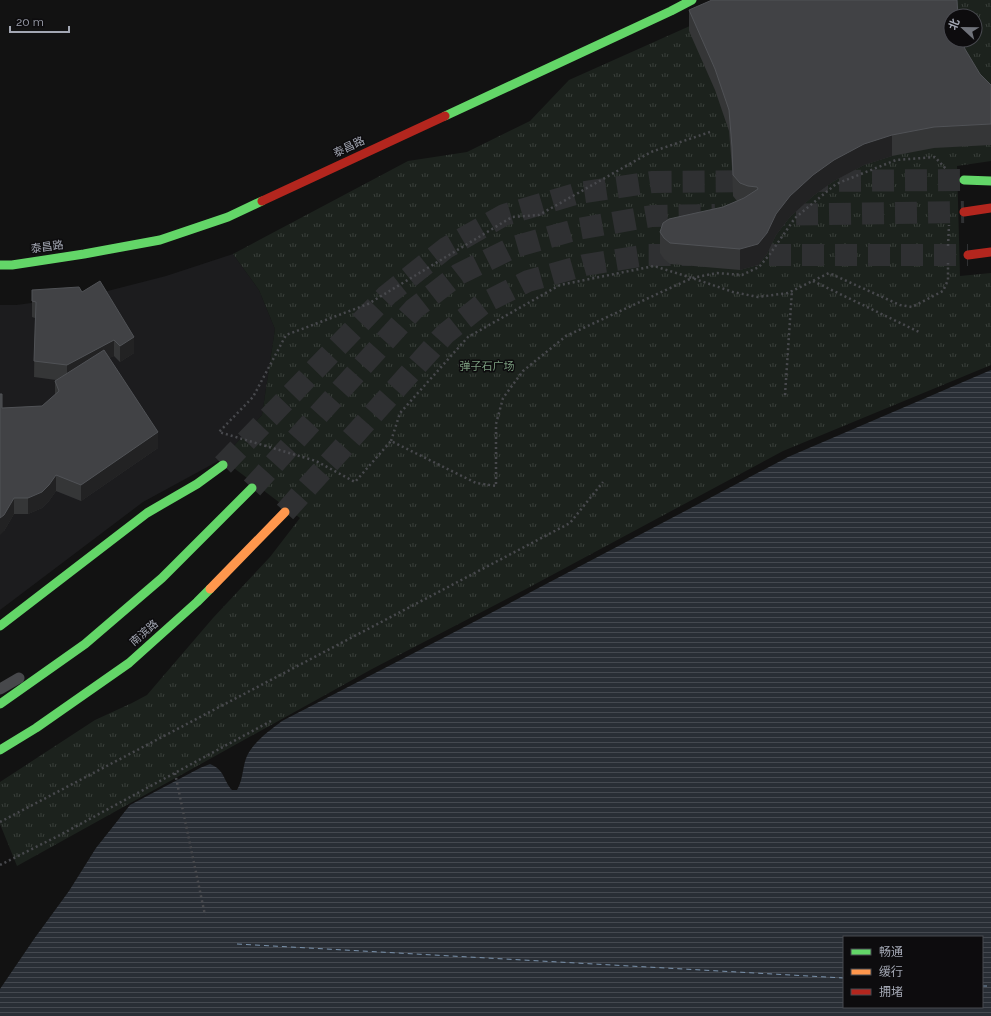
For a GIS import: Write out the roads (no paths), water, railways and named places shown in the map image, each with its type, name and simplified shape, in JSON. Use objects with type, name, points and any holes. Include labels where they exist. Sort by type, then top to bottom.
[{"type":"street","name":"泰昌路","points":[[0,265],[12,265],[84,254],[160,240],[228,217],[692,0]]},
{"type":"street","points":[[964,180],[991,181]]},
{"type":"street","points":[[964,212],[991,208]]},
{"type":"street","points":[[968,255],[991,252]]},
{"type":"street","points":[[0,626],[147,513],[197,484],[223,464]]},
{"type":"street","points":[[0,704],[85,644],[162,578],[252,488]]},
{"type":"street","name":"南滨路","points":[[0,750],[36,728],[129,663],[197,602],[285,512]]},
{"type":"lane","points":[[0,689],[34,669],[85,644]]},
{"type":"tunnel","points":[[806,181],[964,180]]},
{"type":"tunnel","points":[[223,465],[387,295],[446,248],[504,215],[579,193],[653,182],[763,181]]},
{"type":"tunnel","points":[[763,215],[964,212]]},
{"type":"tunnel","points":[[252,488],[414,309],[459,274],[514,247],[578,229],[652,216],[715,215]]},
{"type":"tunnel","points":[[285,512],[445,334],[484,303],[528,281],[585,265],[647,255],[691,255]]},
{"type":"tunnel","points":[[736,255],[968,255]]},
{"type":"park label","name":"弹子石广场","points":[[487,366]]}]
